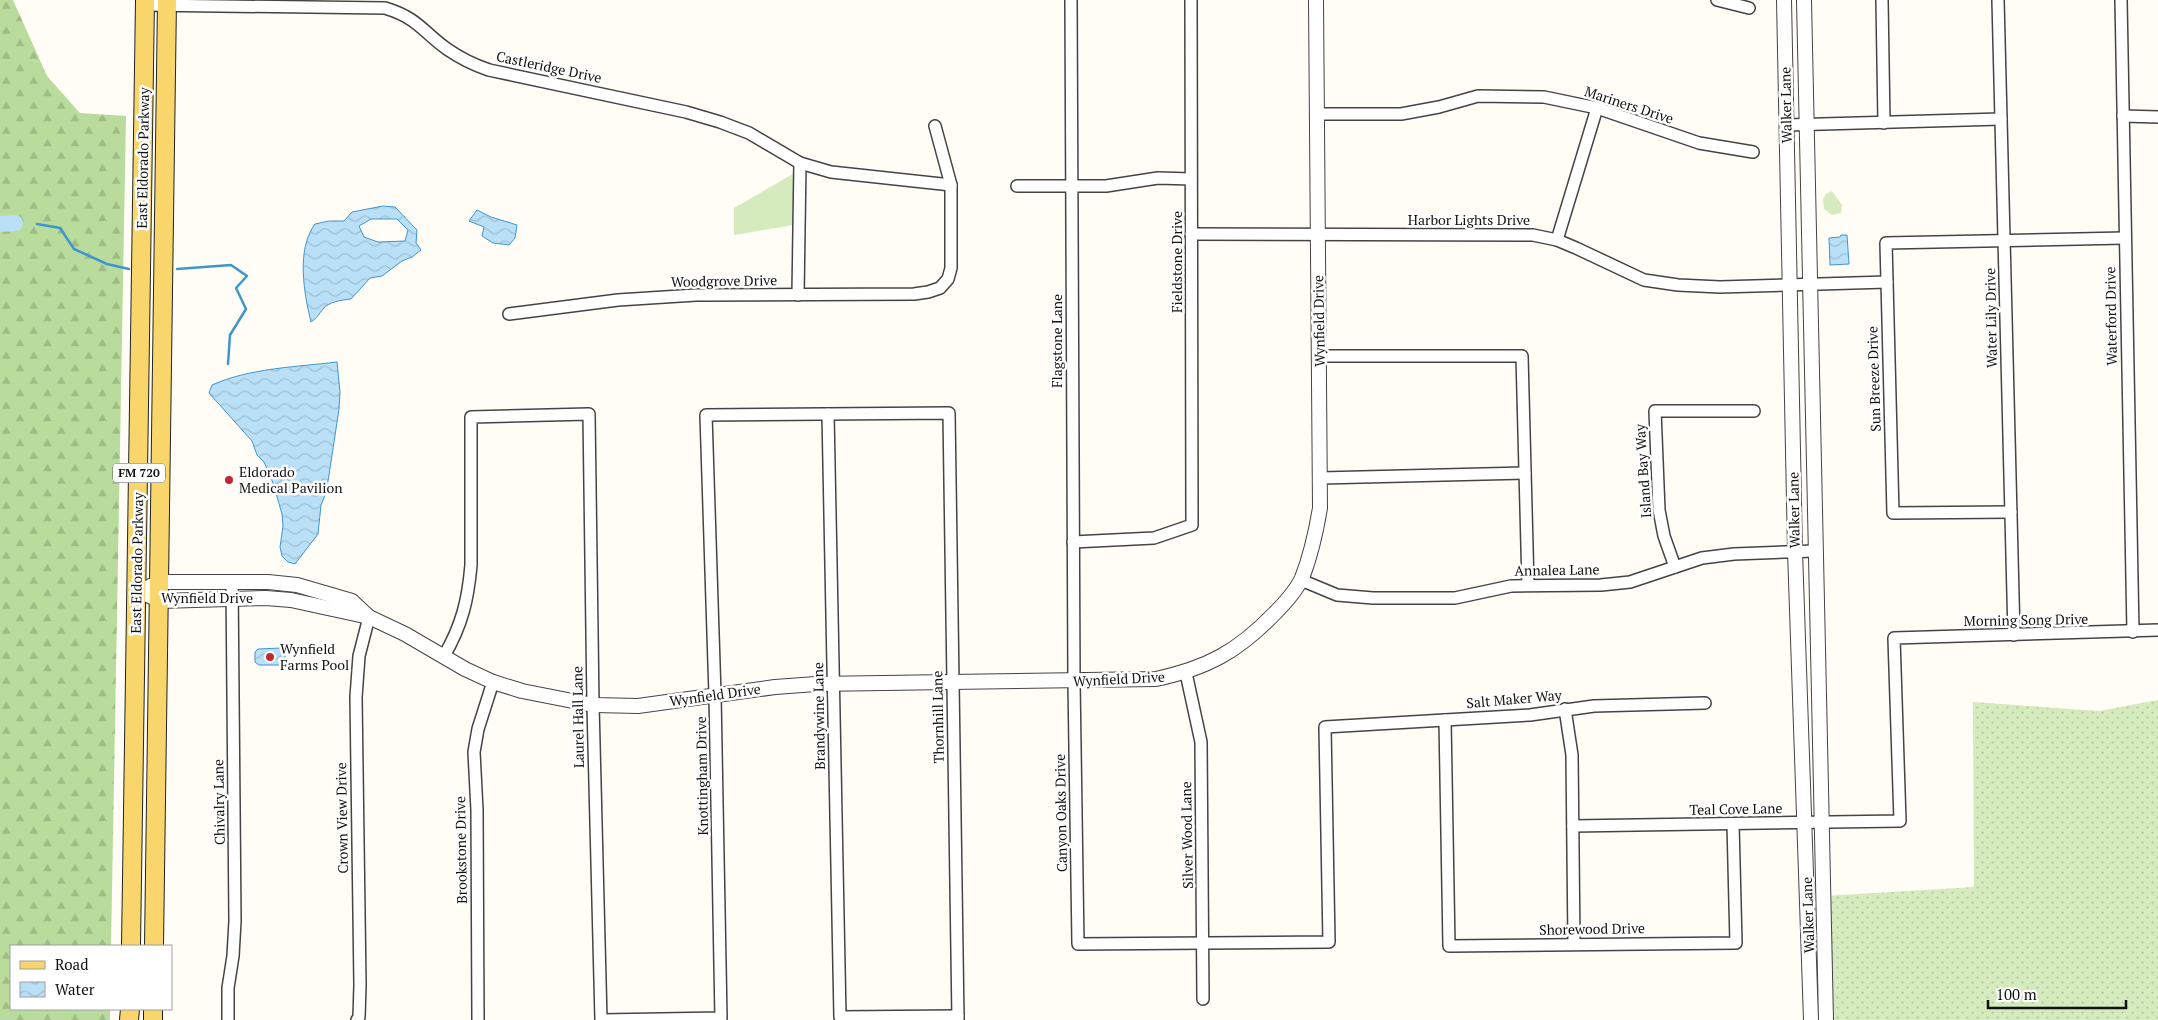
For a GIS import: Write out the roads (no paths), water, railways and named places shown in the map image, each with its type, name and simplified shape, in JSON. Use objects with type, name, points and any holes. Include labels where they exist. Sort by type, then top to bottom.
[{"type":"main road","name":"East Eldorado Parkway","points":[[131,945],[145,2]]},
{"type":"main road","name":"East Eldorado Parkway","points":[[154,945],[161,582],[167,3]]},
{"type":"street","name":"Flagstone Lane","points":[[1071,0],[1074,682]]},
{"type":"street","name":"Fieldstone Drive","points":[[1073,542],[1154,538],[1192,525],[1191,0]]},
{"type":"street","name":"Wynfield Drive","points":[[137,590],[160,600],[291,600],[369,617],[405,634],[493,682],[522,691],[592,705],[638,706],[775,687],[833,684],[1156,680],[1186,673],[1223,657],[1256,632],[1283,605],[1301,580],[1315,541],[1320,508],[1316,0]]},
{"type":"street","points":[[1717,0],[1749,8]]},
{"type":"street","name":"Walker Lane","points":[[1784,0],[1785,33],[1795,125],[1801,284],[1806,551],[1817,635],[1811,1018]]},
{"type":"street","name":"Walker Lane","points":[[1804,0],[1788,197],[1812,369],[1802,739],[1824,896],[1826,1018]]},
{"type":"street","points":[[1882,0],[1884,123]]},
{"type":"street","name":"Water Lily Drive","points":[[1998,0],[2014,635]]},
{"type":"street","name":"Waterford Drive","points":[[2121,0],[2124,238],[2133,632]]},
{"type":"street","name":"Castleridge Drive","points":[[145,2],[385,8],[413,19],[447,49],[474,65],[686,112],[720,122],[749,133],[800,163],[843,174],[951,186]]},
{"type":"street","name":"Mariners Drive","points":[[1317,114],[1401,114],[1440,107],[1478,96],[1544,97],[1598,108],[1699,143],[1753,152]]},
{"type":"street","points":[[1557,240],[1598,108]]},
{"type":"street","points":[[2123,116],[2158,117]]},
{"type":"street","points":[[1795,125],[2001,119]]},
{"type":"street","points":[[934,126],[951,186]]},
{"type":"street","points":[[798,295],[800,163]]},
{"type":"street","points":[[1017,186],[1106,186],[1158,178],[1192,179]]},
{"type":"street","name":"Woodgrove Drive","points":[[509,314],[649,298],[696,295],[914,294],[928,292],[940,288],[948,280],[951,268],[951,186]]},
{"type":"street","name":"Harbor Lights Drive","points":[[1192,234],[1533,235],[1557,240],[1644,280],[1678,285],[1720,286],[1886,282]]},
{"type":"street","points":[[2004,241],[2124,238]]},
{"type":"street","name":"Sun Breeze Drive","points":[[2004,241],[1886,243],[1886,282],[1893,513],[2011,512]]},
{"type":"street","points":[[1320,356],[1522,356],[1528,585]]},
{"type":"street","name":"Island Bay Way","points":[[1675,567],[1664,536],[1659,510],[1655,411],[1754,411]]},
{"type":"street","name":"Thornhill Lane","points":[[828,414],[949,413],[958,1018]]},
{"type":"street","name":"Laurel Hall Lane","points":[[444,656],[457,635],[463,617],[469,586],[471,557],[471,417],[589,414],[592,705],[602,1020]]},
{"type":"street","name":"Knottingham Drive","points":[[602,1020],[721,1018],[715,695],[706,415],[828,414]]},
{"type":"street","name":"Brandywine Lane","points":[[828,414],[840,1017],[958,1018]]},
{"type":"street","points":[[1321,478],[1525,473]]},
{"type":"street","name":"Annalea Lane","points":[[1301,580],[1337,596],[1456,598],[1510,586],[1601,585],[1630,582],[1702,558],[1734,554],[1806,551]]},
{"type":"street","name":"Wynfield Drive","points":[[137,590],[161,582],[232,582],[296,585],[330,593],[352,601],[369,617]]},
{"type":"street","name":"Chivalry Lane","points":[[228,1020],[228,988],[233,956],[235,921],[232,582]]},
{"type":"street","name":"Crown View Drive","points":[[357,1020],[359,1018],[360,985],[356,696],[359,656],[369,617]]},
{"type":"street","name":"Morning Song Drive","points":[[1900,821],[1894,638],[2158,630]]},
{"type":"street","name":"Silver Wood Lane","points":[[1186,673],[1201,742],[1203,999]]},
{"type":"street","name":"Brookstone Drive","points":[[478,1020],[477,810],[474,752],[478,729],[493,682]]},
{"type":"street","name":"Canyon Oaks Drive","points":[[1074,682],[1078,944],[1203,943]]},
{"type":"street","name":"Salt Maker Way","points":[[1203,943],[1329,942],[1325,727],[1530,715],[1594,706],[1705,703]]},
{"type":"street","points":[[1564,709],[1572,755],[1574,944]]},
{"type":"street","name":"Shorewood Drive","points":[[1445,720],[1449,946],[1736,943],[1733,824]]},
{"type":"street","name":"Teal Cove Lane","points":[[1573,826],[1900,821]]},
{"type":"street","points":[[1811,1018],[1826,1018]]},
{"type":"water","points":[[383,206],[395,207],[417,230],[416,243],[421,250],[382,276],[370,278],[351,299],[328,305],[311,322],[303,272],[305,246],[309,234],[315,224],[329,221],[344,221],[352,212]],"holes":[[[371,219],[397,219],[408,230],[405,241],[378,242],[364,237],[359,226]]]},
{"type":"water","points":[[477,210],[491,217],[517,225],[515,238],[509,245],[493,243],[482,236],[484,227],[469,221]]},
{"type":"water","points":[[1841,235],[1847,235],[1849,264],[1830,265],[1829,238],[1840,237]]},
{"type":"water","points":[[337,362],[340,392],[339,409],[326,493],[321,505],[318,534],[295,564],[288,562],[282,556],[280,547],[283,526],[282,514],[273,483],[264,462],[257,455],[252,441],[209,393],[212,385],[242,375],[273,369]]},
{"type":"water","name":"Wynfield Farms Pool","points":[[281,648],[285,652],[285,662],[281,665],[259,665],[255,662],[255,652],[258,649]]},
{"type":"waterway","points":[[0,224],[15,223]]},
{"type":"waterway","points":[[37,224],[60,228],[74,249],[107,264],[129,269]]},
{"type":"waterway","points":[[177,269],[231,265],[247,276],[236,288],[246,309],[230,335],[228,364]]},
{"type":"place","name":"Eldorado Medical Pavilion","points":[[229,480]]},
{"type":"place","name":"Wynfield Farms Pool","points":[[270,657]]}]
